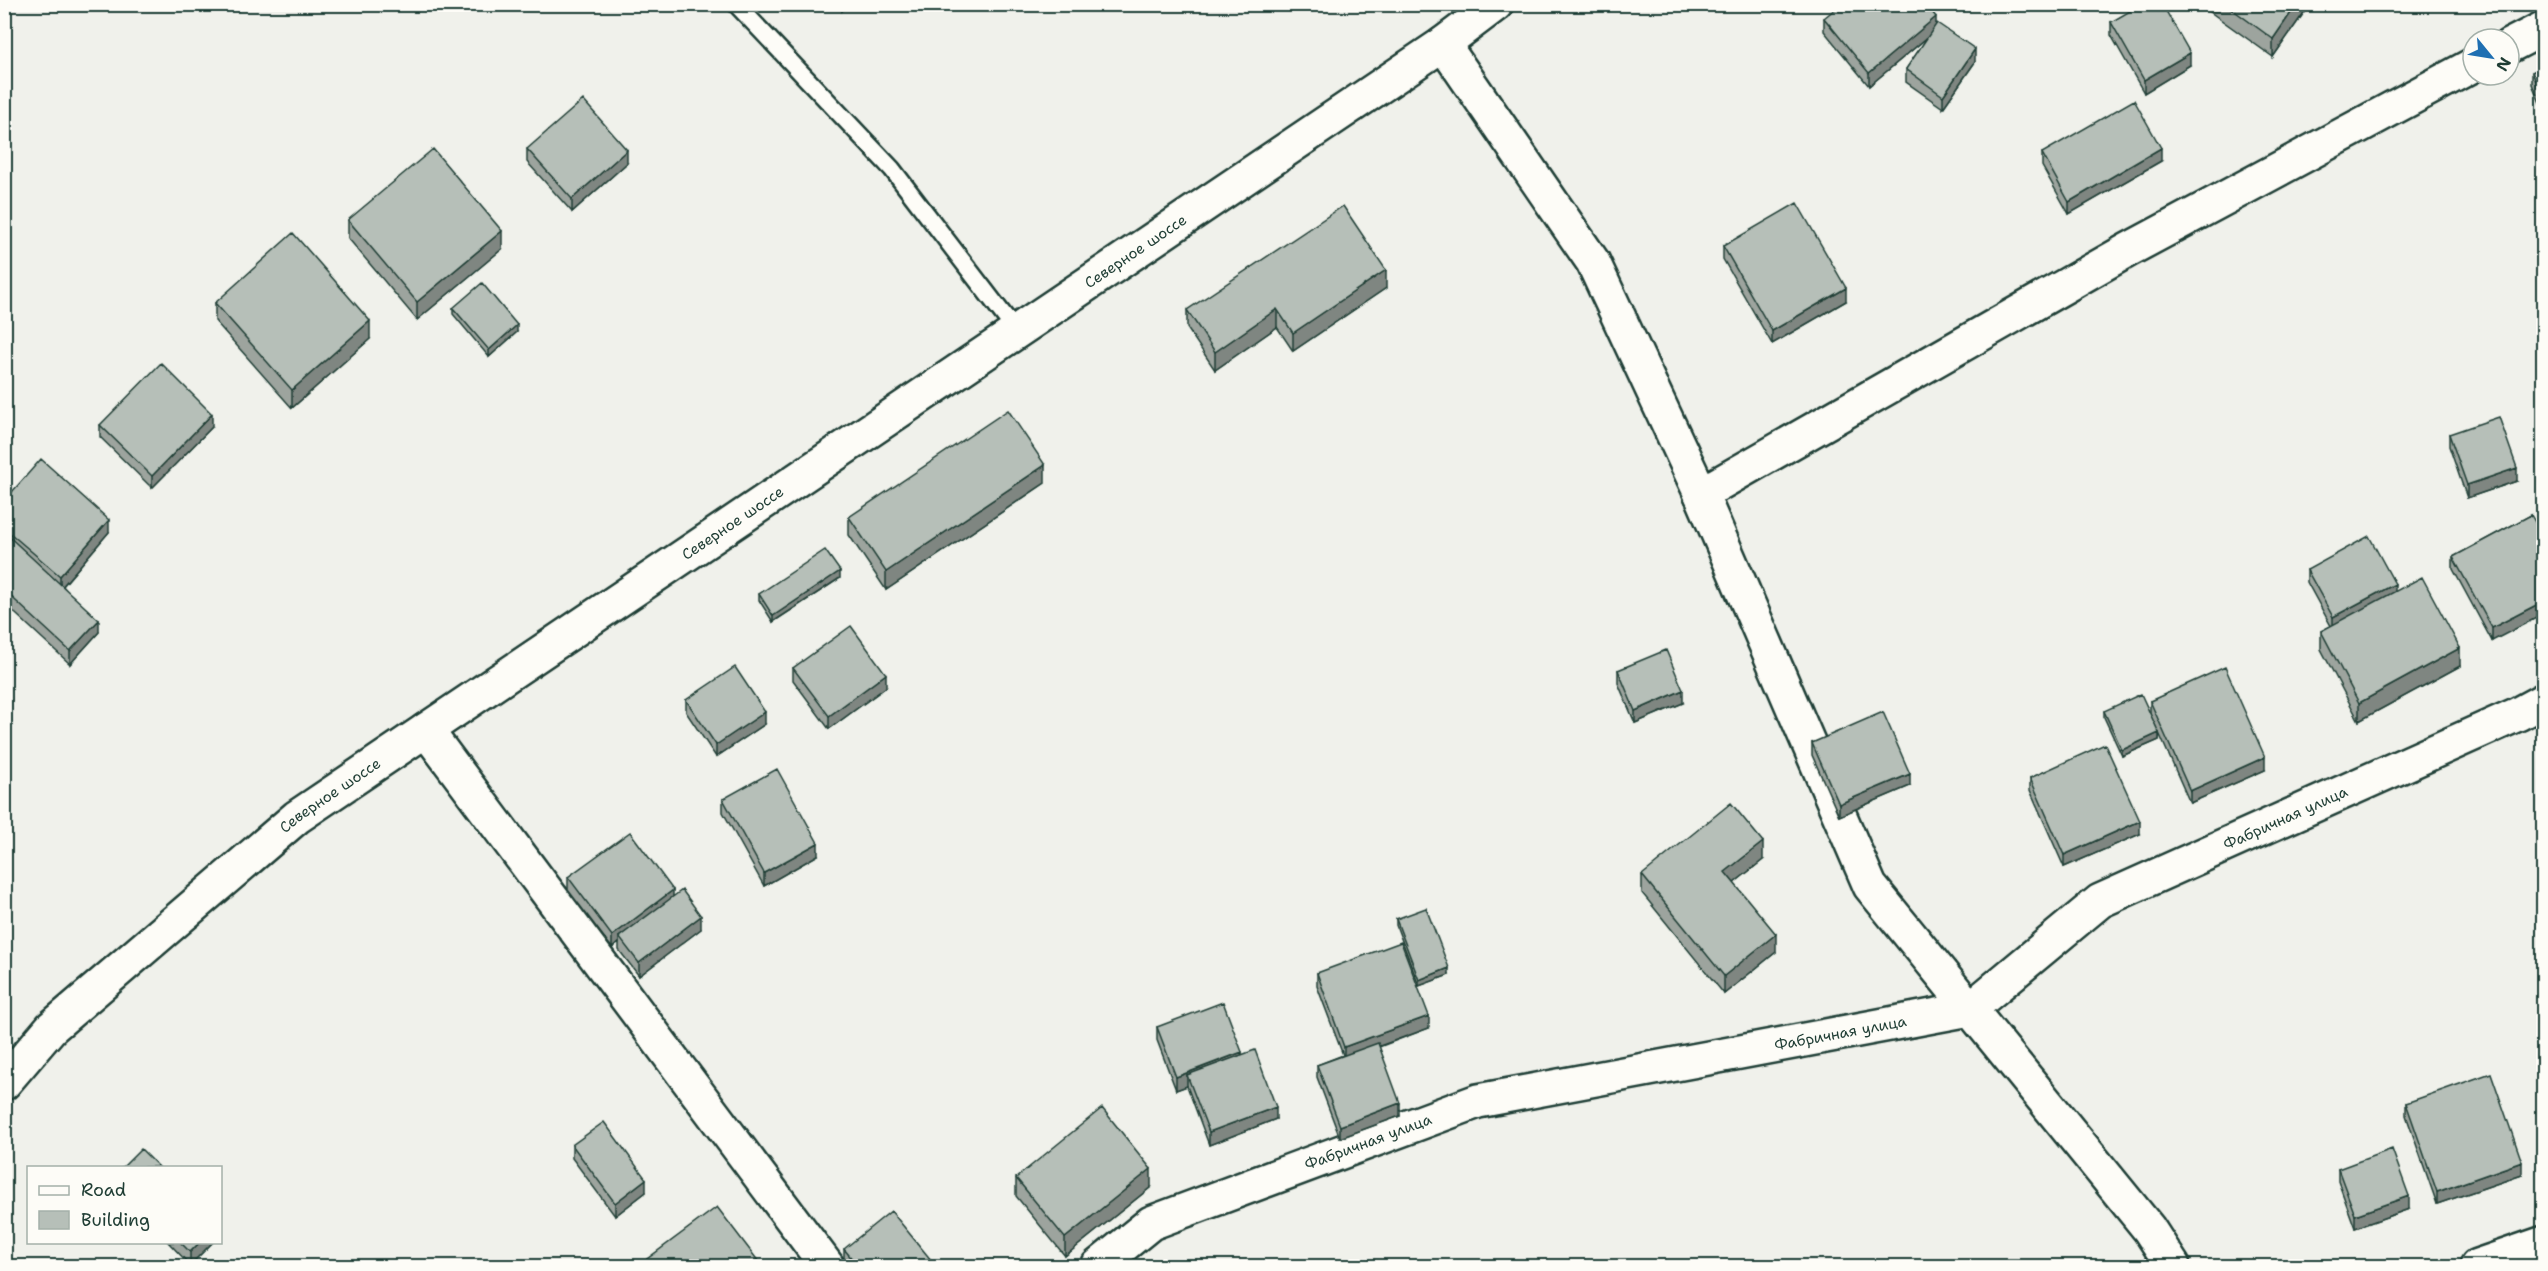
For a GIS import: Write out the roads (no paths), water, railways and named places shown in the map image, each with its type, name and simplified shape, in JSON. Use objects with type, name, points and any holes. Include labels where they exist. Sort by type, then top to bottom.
[{"type":"street","name":"Северное шоссе","points":[[4,1083],[51,1028],[297,818],[1443,44],[1497,4]]},
{"type":"street","points":[[2521,40],[2544,28]]},
{"type":"street","points":[[1443,44],[1593,262],[1701,494],[1870,886],[2149,1229],[2174,1266]]},
{"type":"street","points":[[1701,494],[2128,250],[2461,71]]},
{"type":"street","name":"Фабричная улица","points":[[1098,1266],[1151,1223],[1478,1101],[1970,1009],[2100,901],[2518,714],[2544,700]]},
{"type":"street","points":[[426,730],[827,1266]]},
{"type":"street","points":[[2477,1266],[2544,1243]]},
{"type":"lane","points":[[736,4],[892,169],[1016,331]]}]
